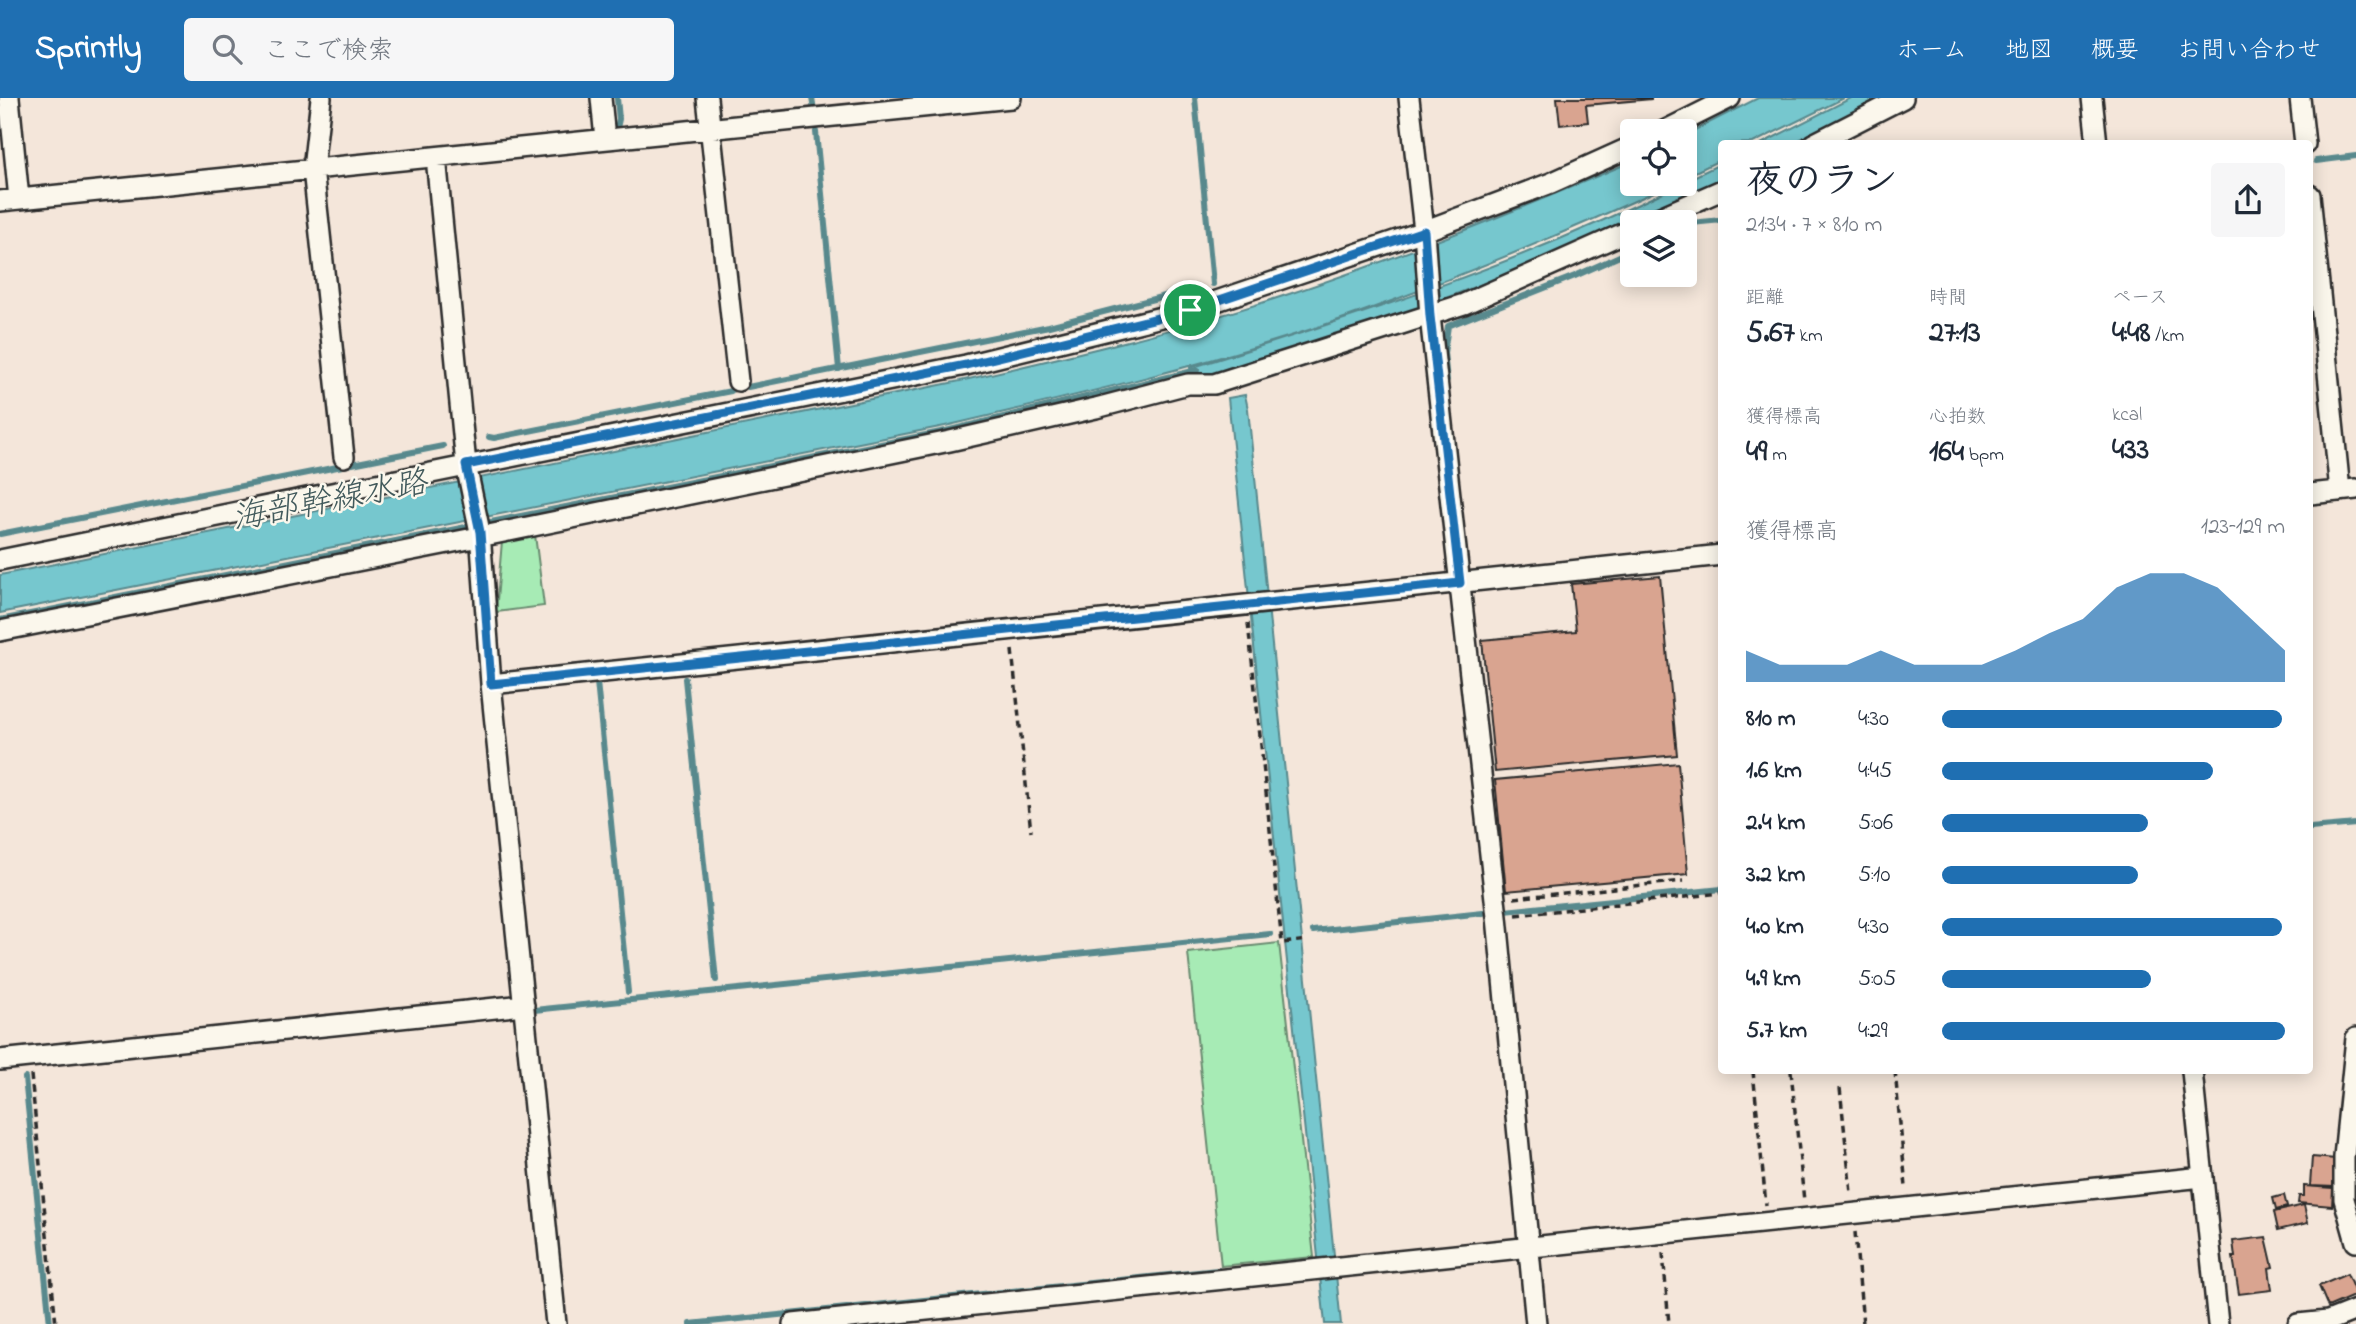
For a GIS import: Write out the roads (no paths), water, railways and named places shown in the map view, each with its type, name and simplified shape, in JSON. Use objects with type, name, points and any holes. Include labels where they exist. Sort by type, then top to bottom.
[{"type":"street","points":[[9,98],[10,200],[1011,98]]},
{"type":"street","points":[[320,98],[313,169],[344,457]]},
{"type":"street","points":[[601,98],[605,139]]},
{"type":"street","points":[[708,98],[738,381]]},
{"type":"street","points":[[1409,98],[1430,314],[1496,909],[1536,1324]]},
{"type":"street","points":[[1688,119],[1730,98]]},
{"type":"street","points":[[1821,140],[1903,98]]},
{"type":"street","points":[[2092,98],[2097,140]]},
{"type":"street","points":[[2300,98],[2305,140]]},
{"type":"street","points":[[0,560],[966,365],[1190,310],[1424,231],[1551,183],[1620,152]]},
{"type":"street","points":[[436,157],[466,465],[479,535],[491,684],[556,1324]]},
{"type":"street","points":[[1676,210],[1718,192]]},
{"type":"street","points":[[2313,218],[2348,490],[2313,494]]},
{"type":"street","points":[[0,631],[950,441],[1188,384],[1214,384],[1464,304],[1620,235]]},
{"type":"street","points":[[491,684],[1718,555]]},
{"type":"street","points":[[0,1060],[524,1005]]},
{"type":"street","points":[[2356,1038],[2344,1157],[2344,1199],[2356,1242]]},
{"type":"street","points":[[2192,1074],[2218,1324]]},
{"type":"street","points":[[793,1324],[2203,1177]]},
{"type":"street","points":[[2298,1324],[2328,1321],[2356,1310]]},
{"type":"water","points":[[1758,98],[1844,98],[1759,140],[1718,140],[1718,161],[1697,171],[1697,129]]},
{"type":"water","points":[[1851,98],[1881,98],[1799,140],[1769,140]]},
{"type":"water","points":[[1718,165],[1718,181],[1697,191],[1697,175]]},
{"type":"water","points":[[1620,166],[1620,196],[1645,196],[1453,278],[1318,327],[1179,369],[1086,393],[945,426],[0,613],[0,575],[960,381],[1082,352],[1243,309],[1372,265]]},
{"type":"water","points":[[1655,196],[1686,196],[1656,210],[1625,210]]},
{"type":"water","points":[[1620,212],[1620,226],[1495,279],[1345,335],[1274,358],[1223,372],[1191,375],[1190,368],[1377,308],[1561,238]]},
{"type":"water","points":[[1245,395],[1341,1324],[1325,1324],[1228,398]]},
{"type":"waterway","points":[[617,98],[617,128]]},
{"type":"waterway","points":[[812,98],[814,110]]},
{"type":"waterway","points":[[1195,98],[1213,284]]},
{"type":"waterway","points":[[816,132],[839,369]]},
{"type":"waterway","points":[[2316,161],[2356,156]]},
{"type":"waterway","points":[[1697,222],[1718,220]]},
{"type":"waterway","points":[[1447,380],[1444,353],[1448,326],[1620,256]]},
{"type":"waterway","points":[[748,387],[1049,326],[1196,288]]},
{"type":"waterway","points":[[0,620],[946,431],[1197,370]]},
{"type":"waterway","points":[[489,437],[731,391]]},
{"type":"waterway","name":"海部幹線水路","points":[[0,534],[443,446]]},
{"type":"waterway","points":[[685,679],[716,980]]},
{"type":"waterway","points":[[597,682],[628,992]]},
{"type":"waterway","points":[[2313,828],[2356,824]]},
{"type":"waterway","points":[[1505,911],[1718,889]]},
{"type":"waterway","points":[[1313,931],[1483,913]]},
{"type":"waterway","points":[[534,1010],[1270,934]]},
{"type":"waterway","points":[[25,1078],[50,1324]]},
{"type":"waterway","points":[[690,1324],[1218,1270]]}]
